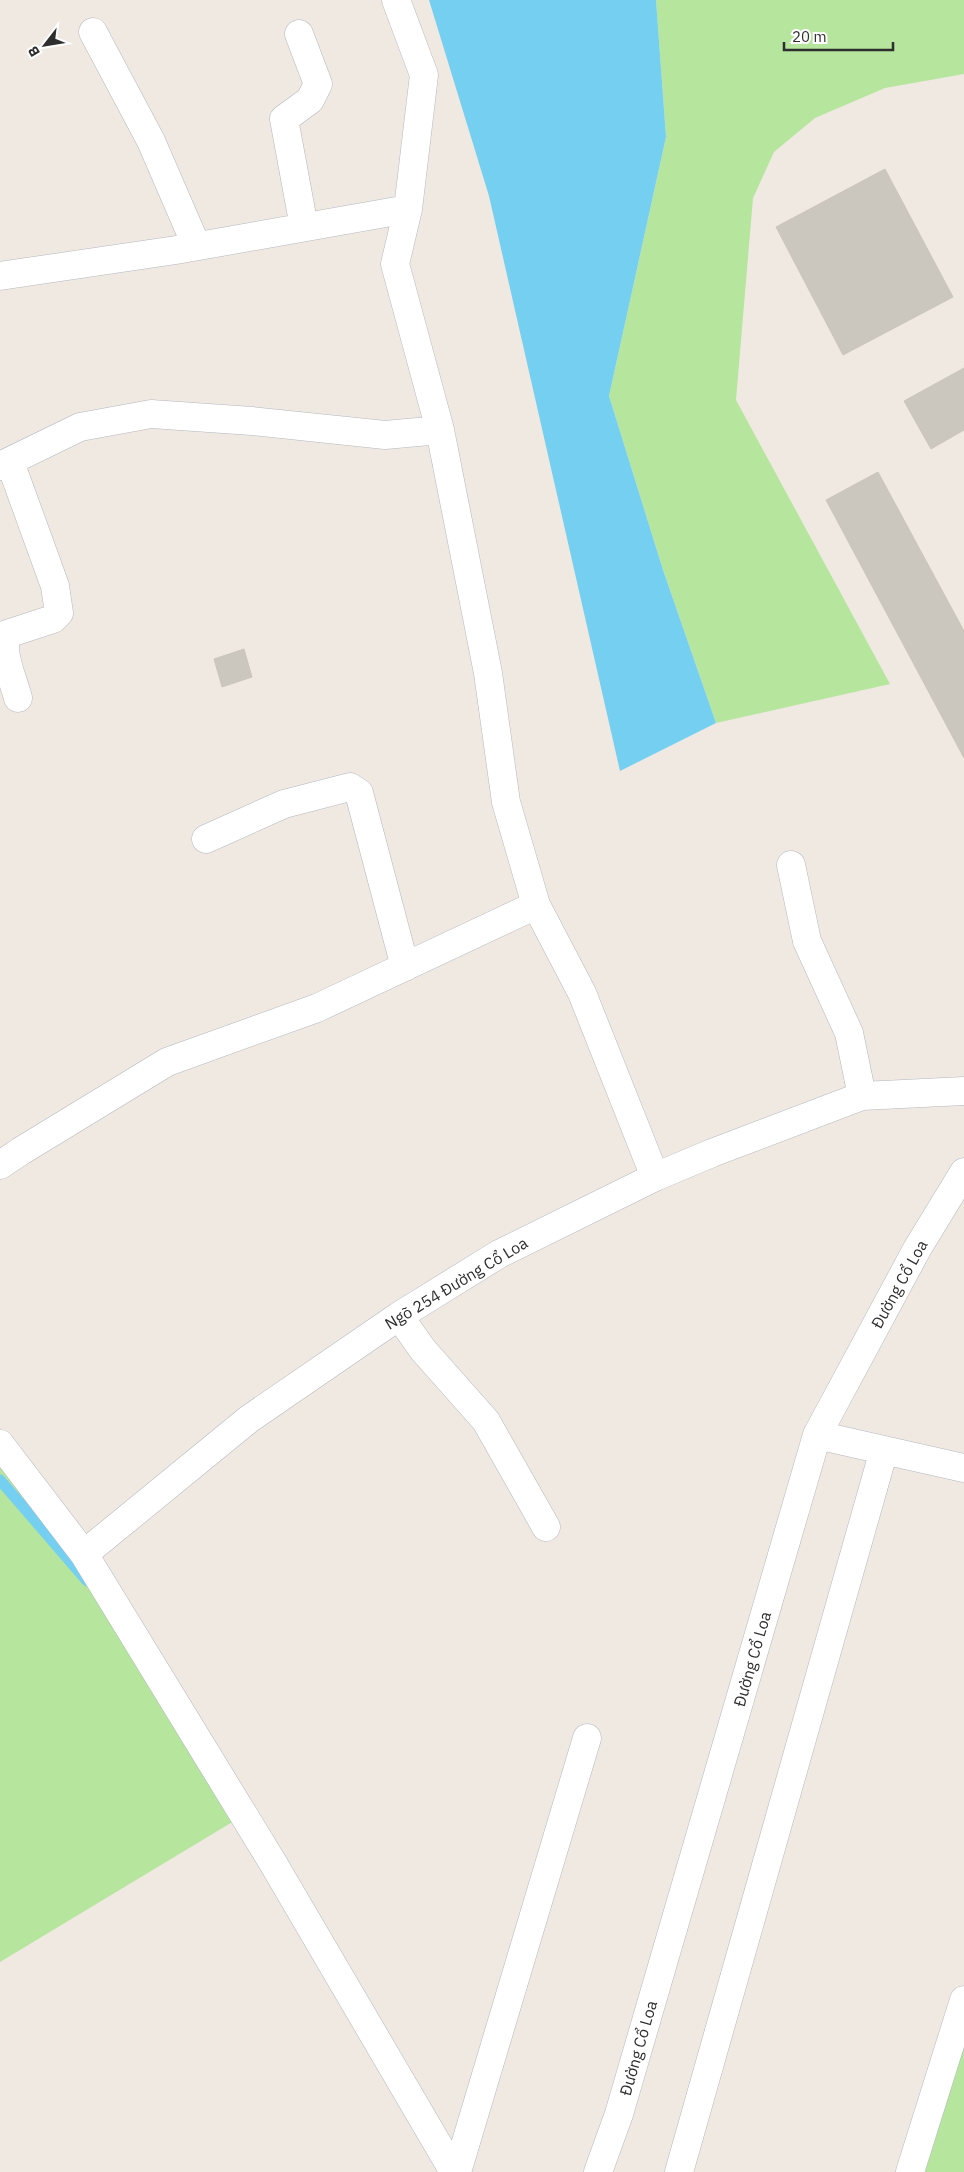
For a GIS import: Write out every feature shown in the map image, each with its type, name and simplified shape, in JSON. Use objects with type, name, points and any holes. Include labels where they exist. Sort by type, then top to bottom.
[{"type":"street","points":[[396,0],[424,75],[408,209],[396,264],[440,430],[488,673],[506,802],[536,905],[582,993],[655,1177]]},
{"type":"street","points":[[93,32],[150,141],[196,245]]},
{"type":"street","points":[[299,34],[318,84],[310,100],[284,119],[304,227]]},
{"type":"street","points":[[0,276],[176,250],[408,209]]},
{"type":"street","points":[[18,698],[3,644],[7,634],[53,619],[59,613],[55,586],[5,464],[80,428],[150,414],[252,421],[385,435],[440,430]]},
{"type":"street","points":[[206,840],[284,804],[350,787],[359,794],[405,967]]},
{"type":"street","points":[[791,865],[807,941],[849,1033],[862,1096]]},
{"type":"street","points":[[0,1166],[21,1151],[168,1062],[317,1008],[536,905]]},
{"type":"street","name":"Ngõ 254 Đường Cổ Loa","points":[[84,1554],[249,1419],[399,1316],[499,1254],[655,1177],[712,1153],[862,1096],[964,1091]]},
{"type":"street","name":"Đường Cổ Loa","points":[[598,2172],[622,2105],[817,1436],[917,1249],[964,1172]]},
{"type":"street","points":[[399,1316],[423,1350],[486,1421],[546,1527]]},
{"type":"street","points":[[817,1436],[964,1468]]},
{"type":"street","points":[[0,1444],[84,1554],[274,1863],[455,2172]]},
{"type":"street","points":[[679,2172],[884,1450]]},
{"type":"street","points":[[455,2172],[587,1738]]},
{"type":"street","points":[[910,2172],[964,2000]]},
{"type":"green space","points":[[656,0],[964,0],[964,74],[885,88],[815,118],[774,152],[753,198],[736,400],[890,684],[716,723],[663,570],[609,396],[666,137]]},
{"type":"green space","points":[[0,1444],[244,1815],[0,1962]]},
{"type":"green space","points":[[964,2000],[964,2172],[910,2172]]},
{"type":"water","points":[[429,0],[656,0],[666,137],[609,396],[663,570],[716,723],[620,771],[489,196]]},
{"type":"building","points":[[885,169],[953,297],[843,355],[776,227]]},
{"type":"building","points":[[964,368],[964,430],[931,449],[904,401]]},
{"type":"building","points":[[878,472],[964,631],[964,758],[826,500]]},
{"type":"building","points":[[244,649],[252,677],[222,687],[214,659]]},
{"type":"waterway","points":[[0,1480],[87,1581]]}]
